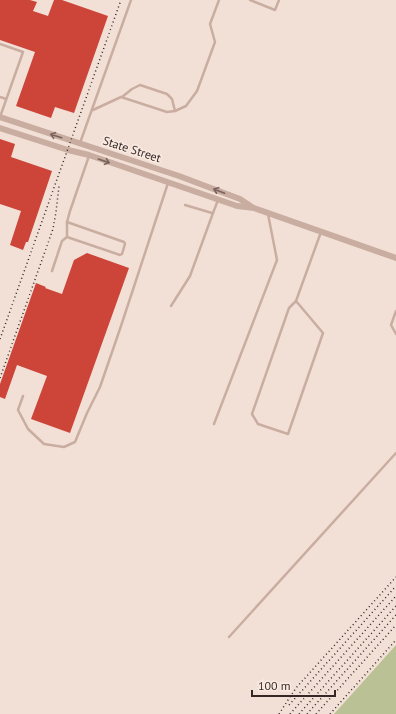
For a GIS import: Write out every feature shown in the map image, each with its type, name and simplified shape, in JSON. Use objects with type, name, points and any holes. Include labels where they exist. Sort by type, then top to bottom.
[{"type":"street","name":"State Street","points":[[0,117],[179,176],[240,199],[254,208]]},
{"type":"street","name":"State Street","points":[[0,128],[68,150],[89,155],[237,206],[254,208],[396,258]]},
{"type":"lane","points":[[80,144],[131,0]]},
{"type":"lane","points":[[121,97],[167,112],[186,106],[197,91],[215,42],[210,24],[219,0]]},
{"type":"lane","points":[[250,0],[275,10],[279,0]]},
{"type":"lane","points":[[0,44],[23,52],[0,117]]},
{"type":"lane","points":[[92,110],[121,97],[140,85],[167,94],[172,99],[174,111]]},
{"type":"lane","points":[[0,97],[6,99]]},
{"type":"lane","points":[[67,237],[67,222],[89,155]]},
{"type":"lane","points":[[23,396],[18,410],[28,429],[44,444],[64,447],[75,442],[100,386],[124,319],[168,183]]},
{"type":"lane","points":[[171,306],[190,276],[218,200]]},
{"type":"lane","points":[[185,205],[213,213]]},
{"type":"lane","points":[[214,424],[277,260],[268,213]]},
{"type":"lane","points":[[67,222],[124,242],[125,244],[120,256],[67,237]]},
{"type":"lane","points":[[296,301],[323,333],[288,434],[258,424],[252,414],[289,308],[296,301],[321,232]]},
{"type":"lane","points":[[52,271],[62,241],[67,237]]},
{"type":"lane","points":[[396,311],[391,325],[396,334]]},
{"type":"lane","points":[[229,637],[396,453]]},
{"type":"green space","points":[[396,645],[396,714],[334,714]]},
{"type":"building","points":[[0,0],[30,0],[37,2],[33,11],[48,16],[54,0],[62,0],[108,16],[74,113],[55,107],[51,118],[16,106],[35,52],[0,40]]},
{"type":"building","points":[[0,139],[15,144],[11,157],[52,171],[28,242],[26,242],[23,250],[10,245],[21,211],[0,204]]},
{"type":"building","points":[[87,253],[129,268],[70,433],[31,419],[47,376],[17,365],[5,399],[0,397],[0,384],[36,283],[62,294],[74,260]]},
{"type":"railway","points":[[0,339],[121,0]]},
{"type":"railway","points":[[0,378],[53,229],[59,186]]},
{"type":"railway","points":[[279,714],[296,688],[396,577]]},
{"type":"railway","points":[[289,705],[396,586]]},
{"type":"railway","points":[[290,714],[396,596]]},
{"type":"railway","points":[[299,714],[396,606]]},
{"type":"railway","points":[[307,714],[396,615]]},
{"type":"railway","points":[[316,714],[396,625]]},
{"type":"railway","points":[[330,714],[396,640]]}]
